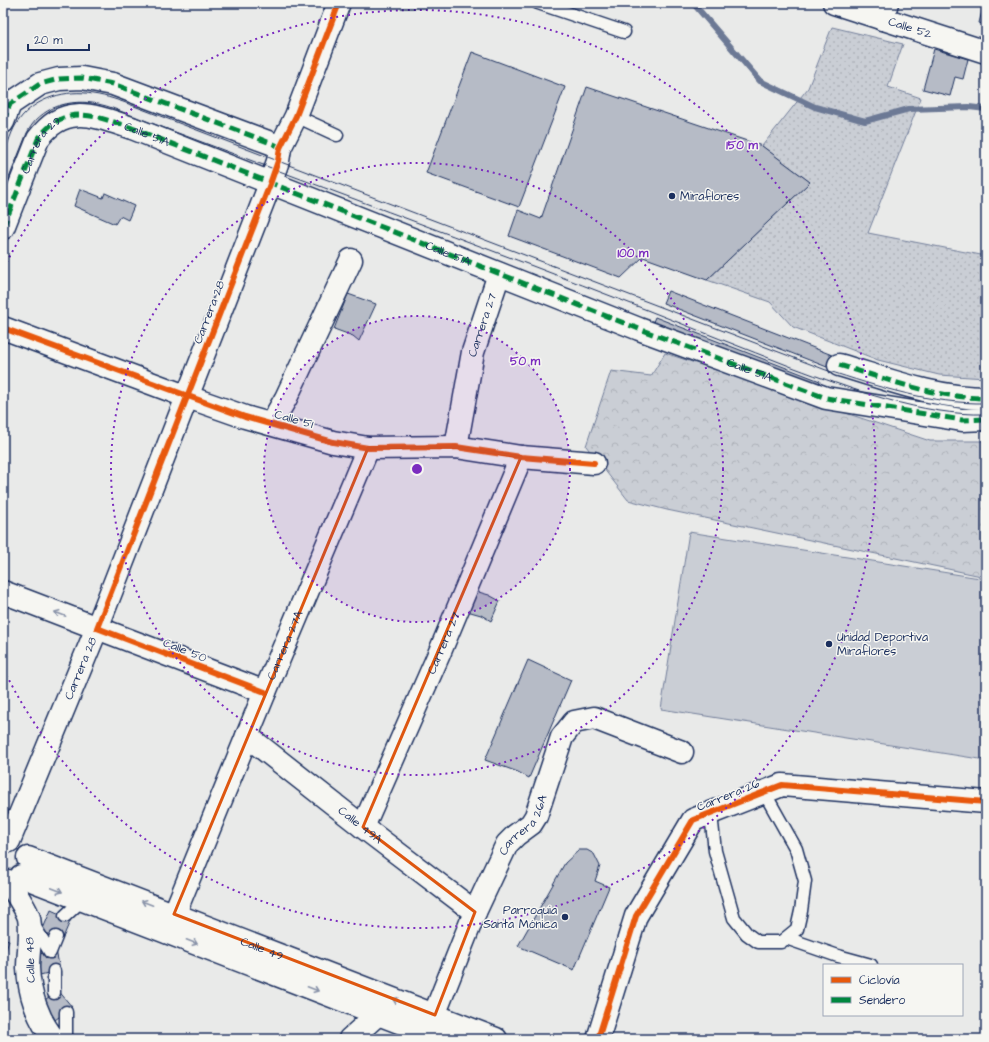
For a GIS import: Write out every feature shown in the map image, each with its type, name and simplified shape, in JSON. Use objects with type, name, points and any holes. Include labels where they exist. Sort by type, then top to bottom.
[{"type":"street","name":"Carrera 28","points":[[6,842],[97,628],[270,184],[278,161],[280,148],[296,116],[339,3]]},
{"type":"street","name":"Calle 52","points":[[834,3],[884,11],[986,52]]},
{"type":"street","points":[[5,109],[40,84],[59,79],[82,78],[113,84],[276,145],[280,148]]},
{"type":"street","name":"Calle 51A","points":[[68,115],[84,115],[103,118],[132,128],[639,329],[826,398],[962,420],[986,419]]},
{"type":"street","name":"Carrera 29","points":[[3,228],[38,139],[45,129],[54,121],[68,115]]},
{"type":"street","points":[[271,424],[286,398],[351,260]]},
{"type":"street","name":"Carrera 27","points":[[456,447],[473,352],[499,274]]},
{"type":"street","name":"Calle 51","points":[[3,328],[245,417],[333,442],[368,448],[456,447],[521,457],[594,463]]},
{"type":"street","points":[[838,364],[932,393],[986,398]]},
{"type":"street","name":"Carrera 27A","points":[[170,923],[368,448]]},
{"type":"street","name":"Carrera 27","points":[[363,827],[439,654],[521,457]]},
{"type":"street","name":"Calle 50","points":[[3,592],[265,692]]},
{"type":"street","name":"Carrera 26A","points":[[435,1029],[475,912],[507,844],[531,824],[536,816],[562,737],[574,722],[594,718],[682,752]]},
{"type":"street","name":"Calle 49A","points":[[247,736],[475,912]]},
{"type":"street","name":"Carrera 26","points":[[598,1039],[636,916],[692,820],[782,785],[986,802]]},
{"type":"street","name":"Calle 48","points":[[6,842],[21,845],[27,853],[15,874],[29,918],[30,940],[28,968],[33,998],[46,1030],[54,1039]]},
{"type":"street","name":"Calle 49","points":[[15,874],[170,923],[435,1029]]},
{"type":"street","name":"Calle 49","points":[[15,874],[82,900],[170,923],[378,1014],[435,1029],[496,1039]]},
{"type":"street","points":[[350,1039],[378,1014]]},
{"type":"lane","points":[[538,3],[624,32]]},
{"type":"lane","points":[[296,116],[337,135]]},
{"type":"lane","points":[[710,814],[715,851],[734,918],[747,934],[758,942],[781,942],[797,929],[805,881],[796,849],[764,792]]},
{"type":"lane","points":[[65,916],[82,900]]},
{"type":"lane","points":[[29,918],[50,952],[56,937]]},
{"type":"lane","points":[[786,938],[832,954],[867,964]]},
{"type":"lane","points":[[54,971],[54,993]]},
{"type":"lane","points":[[66,1012],[66,1039]]},
{"type":"highlighted area","points":[[456,447],[521,457],[363,827],[475,912],[435,1015],[174,914],[368,448]]},
{"type":"green space","points":[[832,27],[903,44],[888,87],[921,98],[868,233],[986,256],[986,378],[939,375],[878,360],[793,327],[770,302],[707,280],[810,182],[762,146],[808,88]]},
{"type":"green space","points":[[665,353],[930,441],[986,441],[986,577],[667,510],[628,500],[586,446],[611,371],[651,376]]},
{"type":"green space","name":"Unidad Deportiva Miraflores","points":[[689,532],[986,579],[986,760],[661,709]]},
{"type":"building","points":[[984,3],[986,3],[986,25],[979,23]]},
{"type":"building","points":[[934,49],[968,59],[963,79],[955,77],[950,96],[923,89]]},
{"type":"building","points":[[472,52],[565,87],[519,207],[426,173]]},
{"type":"building","name":"Miraflores","points":[[587,87],[762,146],[810,182],[707,280],[643,257],[621,278],[509,236],[518,210],[541,219]]},
{"type":"building","points":[[80,189],[103,198],[105,193],[134,206],[128,220],[120,216],[115,224],[74,206]]},
{"type":"building","points":[[668,291],[832,355],[827,367],[663,303]]},
{"type":"building","points":[[348,294],[376,304],[359,341],[353,336],[334,329]]},
{"type":"building","points":[[655,317],[820,381],[815,393],[650,329]]},
{"type":"building","points":[[475,591],[489,595],[500,601],[491,621],[481,615],[467,611]]},
{"type":"building","points":[[528,660],[571,680],[529,778],[518,772],[485,760]]},
{"type":"building","name":"Parroquia Santa Mónica","points":[[579,850],[587,850],[594,854],[600,866],[595,881],[609,887],[574,970],[518,946],[565,863]]},
{"type":"building","points":[[51,910],[71,919],[62,940],[42,931]]},
{"type":"building","points":[[3,938],[9,940],[3,962]]},
{"type":"building","points":[[56,950],[60,970],[40,975],[35,955]]},
{"type":"building","points":[[58,990],[72,1007],[55,1020],[41,1003]]},
{"type":"waterway","points":[[693,3],[760,81],[815,107],[865,121],[909,109],[969,107],[986,109]]},
{"type":"tram line","points":[[3,157],[16,124],[26,112],[34,106],[62,94],[83,93],[103,96],[129,104],[826,370],[905,393],[945,401],[986,403]]},
{"type":"tram line","points":[[3,193],[27,133],[40,117],[57,106],[77,102],[102,105],[518,260],[838,384],[887,400],[912,406],[937,411],[986,414]]},
{"type":"marked path","points":[[3,122],[10,104],[40,84],[59,79],[82,78],[113,84],[276,145],[280,148]]},
{"type":"marked path","points":[[3,228],[38,139],[48,127],[59,120],[70,116],[93,116],[132,128],[639,329],[826,398],[962,420],[986,419]]},
{"type":"marked path","points":[[839,365],[911,387],[948,395],[986,398]]},
{"type":"cycle path","points":[[265,692],[97,628],[270,184],[278,161],[280,148],[296,116],[339,3]]},
{"type":"cycle path","points":[[3,328],[245,417],[333,442],[368,448],[456,447],[521,457],[594,463]]},
{"type":"cycle path","points":[[598,1039],[636,916],[693,820],[782,785],[986,802]]},
{"type":"place","name":"Miraflores","points":[[672,196]]},
{"type":"place","name":"Unidad Deportiva Miraflores","points":[[829,644]]},
{"type":"place","name":"Parroquia Santa Mónica","points":[[565,917]]}]
